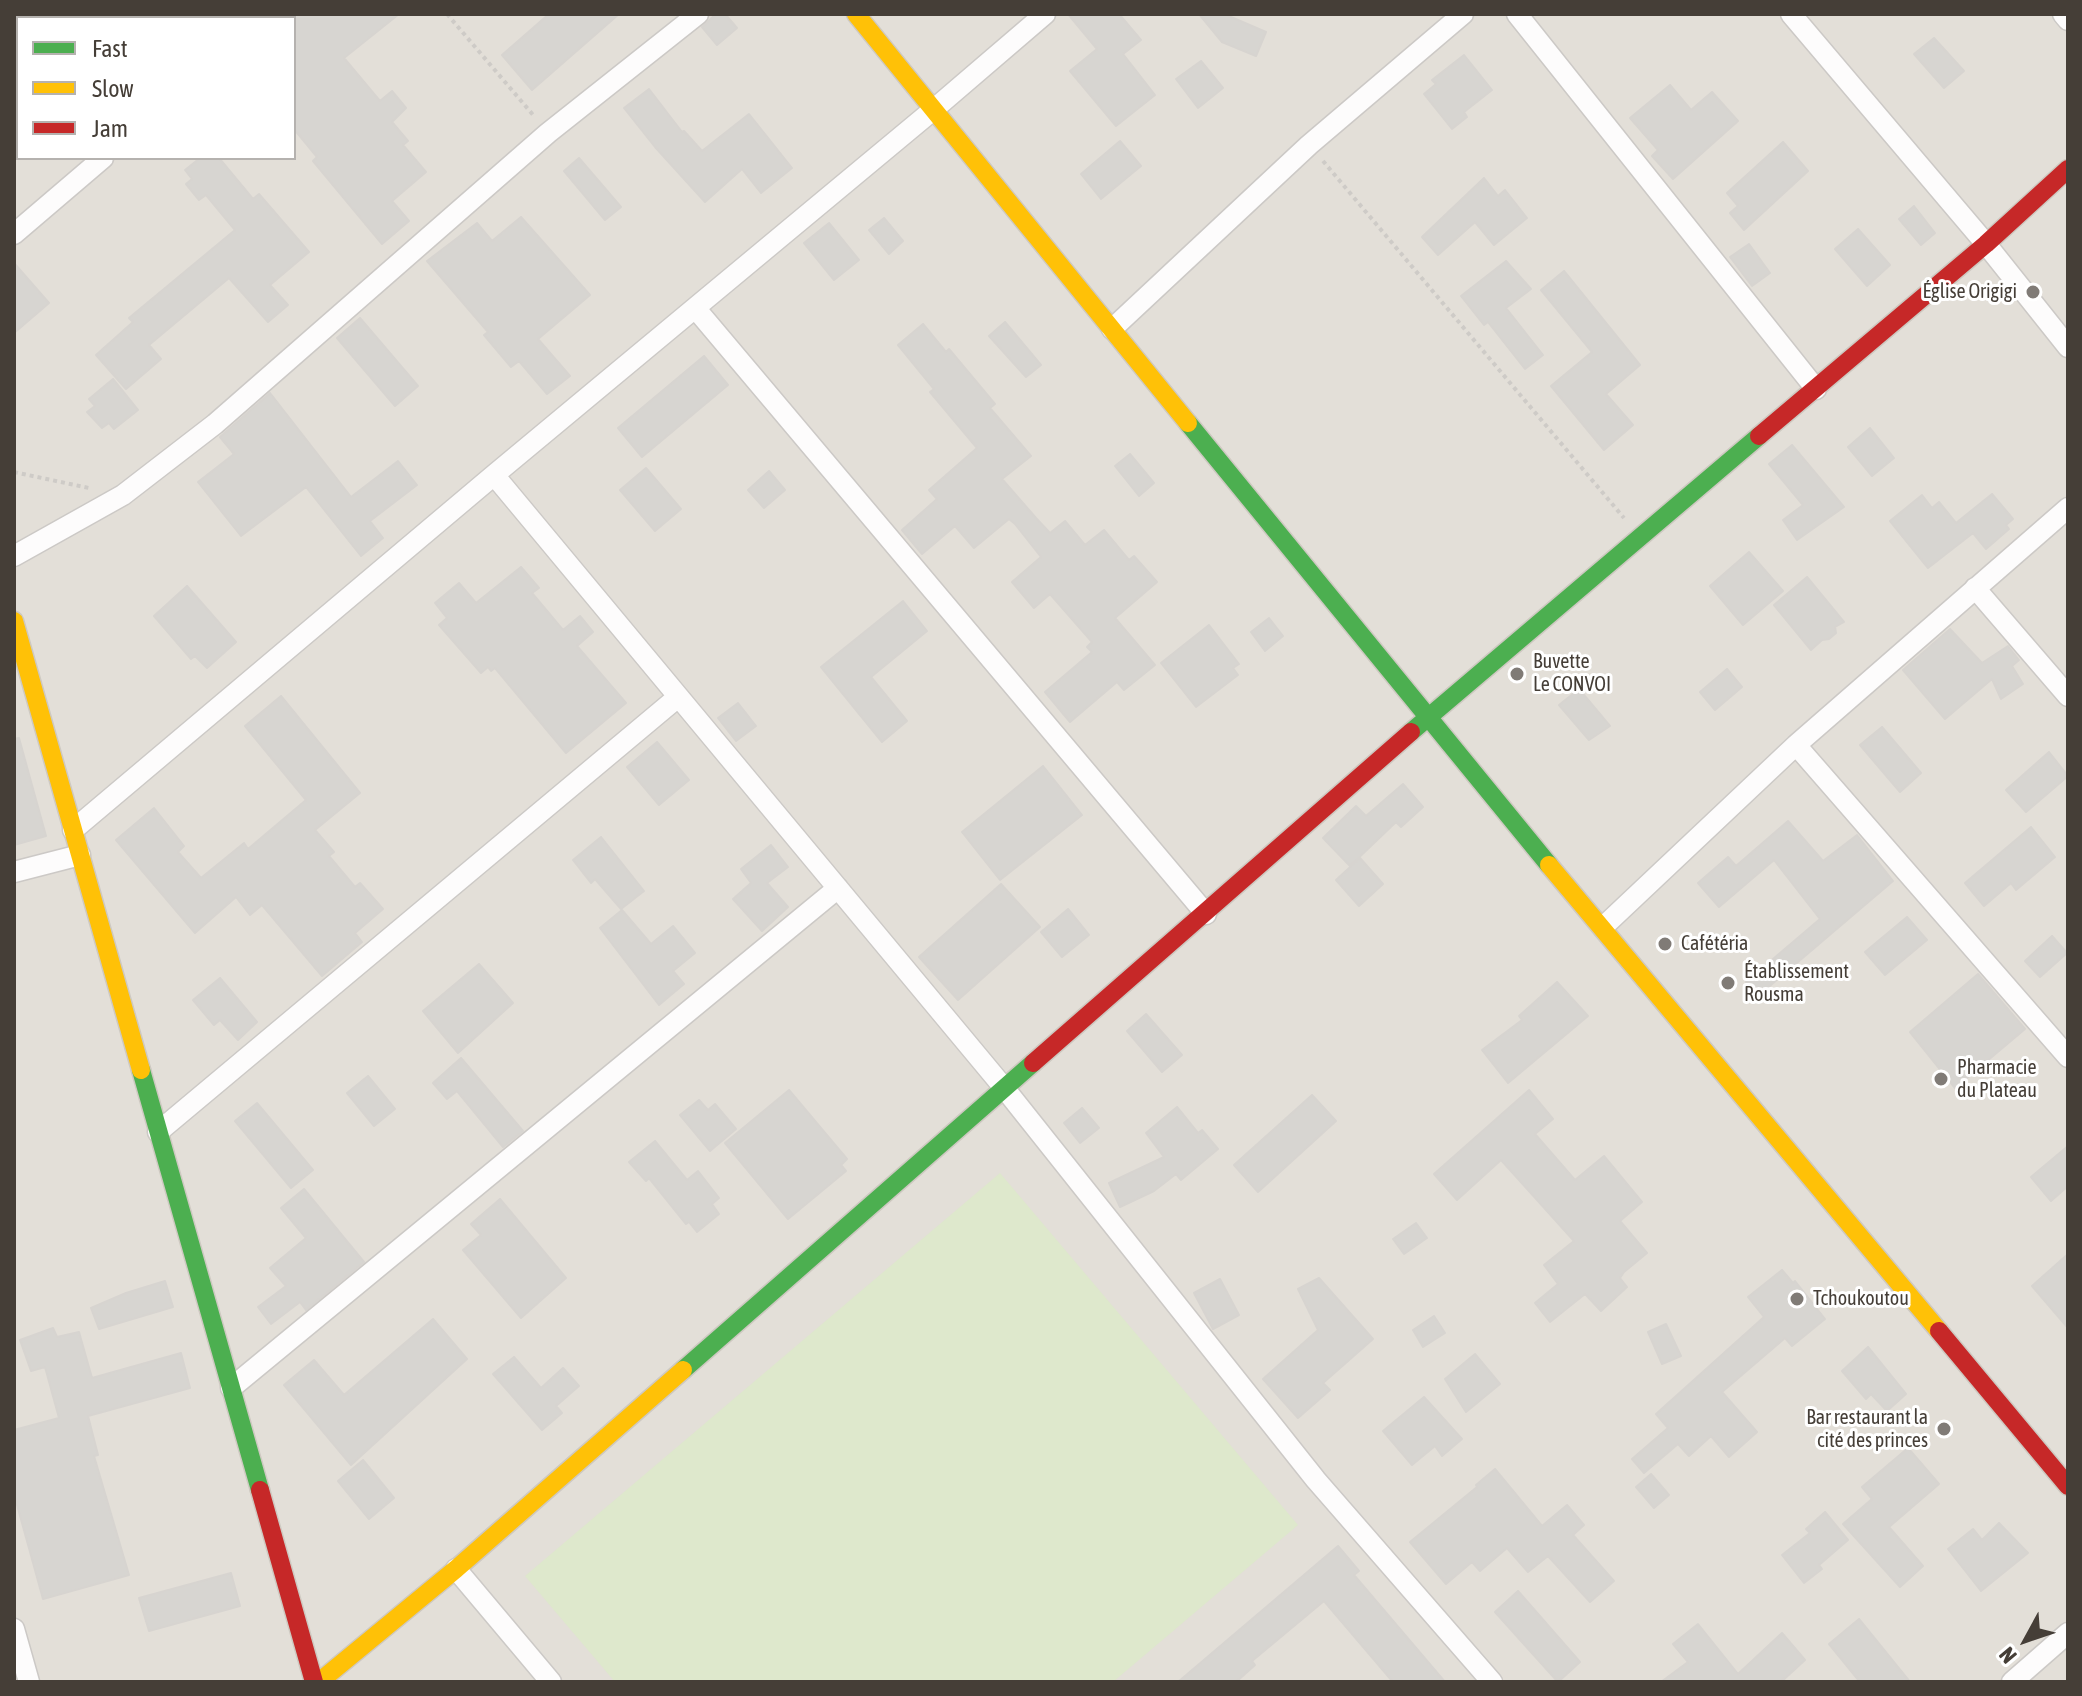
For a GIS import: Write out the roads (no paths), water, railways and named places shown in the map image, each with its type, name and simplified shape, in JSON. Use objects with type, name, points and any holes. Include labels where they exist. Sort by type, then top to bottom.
[{"type":"street","points":[[14,556],[123,495],[215,424],[548,133],[698,14]]},
{"type":"street","points":[[856,14],[1427,718],[2068,1486]]},
{"type":"street","points":[[73,830],[1045,14]]},
{"type":"street","points":[[1112,329],[1309,145],[1463,14]]},
{"type":"street","points":[[1517,14],[1816,389]]},
{"type":"street","points":[[1791,14],[1986,244],[2068,347]]},
{"type":"street","points":[[2063,14],[2068,20]]},
{"type":"street","points":[[14,234],[101,160]]},
{"type":"street","points":[[14,621],[316,1682],[456,1569],[1427,718],[1986,244],[2068,169]]},
{"type":"street","points":[[696,309],[1206,914]]},
{"type":"street","points":[[494,475],[1005,1089],[1316,1480],[1492,1682]]},
{"type":"street","points":[[1603,927],[1796,745],[2068,508]]},
{"type":"street","points":[[1975,588],[2068,696]]},
{"type":"street","points":[[158,1132],[678,697]]},
{"type":"street","points":[[1796,745],[2068,1057]]},
{"type":"street","points":[[14,872],[80,855]]},
{"type":"street","points":[[231,1388],[838,888]]},
{"type":"street","points":[[456,1569],[551,1682]]},
{"type":"street","points":[[14,1629],[29,1682]]},
{"type":"street","points":[[2012,1682],[2068,1633]]},
{"type":"place","name":"Église Origigi","points":[[2033,292]]},
{"type":"place","name":"Buvette Le CONVOI","points":[[1517,674]]},
{"type":"place","name":"Cafétéria","points":[[1665,944]]},
{"type":"place","name":"Établissement Rousma","points":[[1728,983]]},
{"type":"place","name":"Pharmacie du Plateau","points":[[1941,1079]]},
{"type":"place","name":"Tchoukoutou","points":[[1797,1299]]},
{"type":"place","name":"Bar restaurant la cité des princes","points":[[1944,1429]]}]
